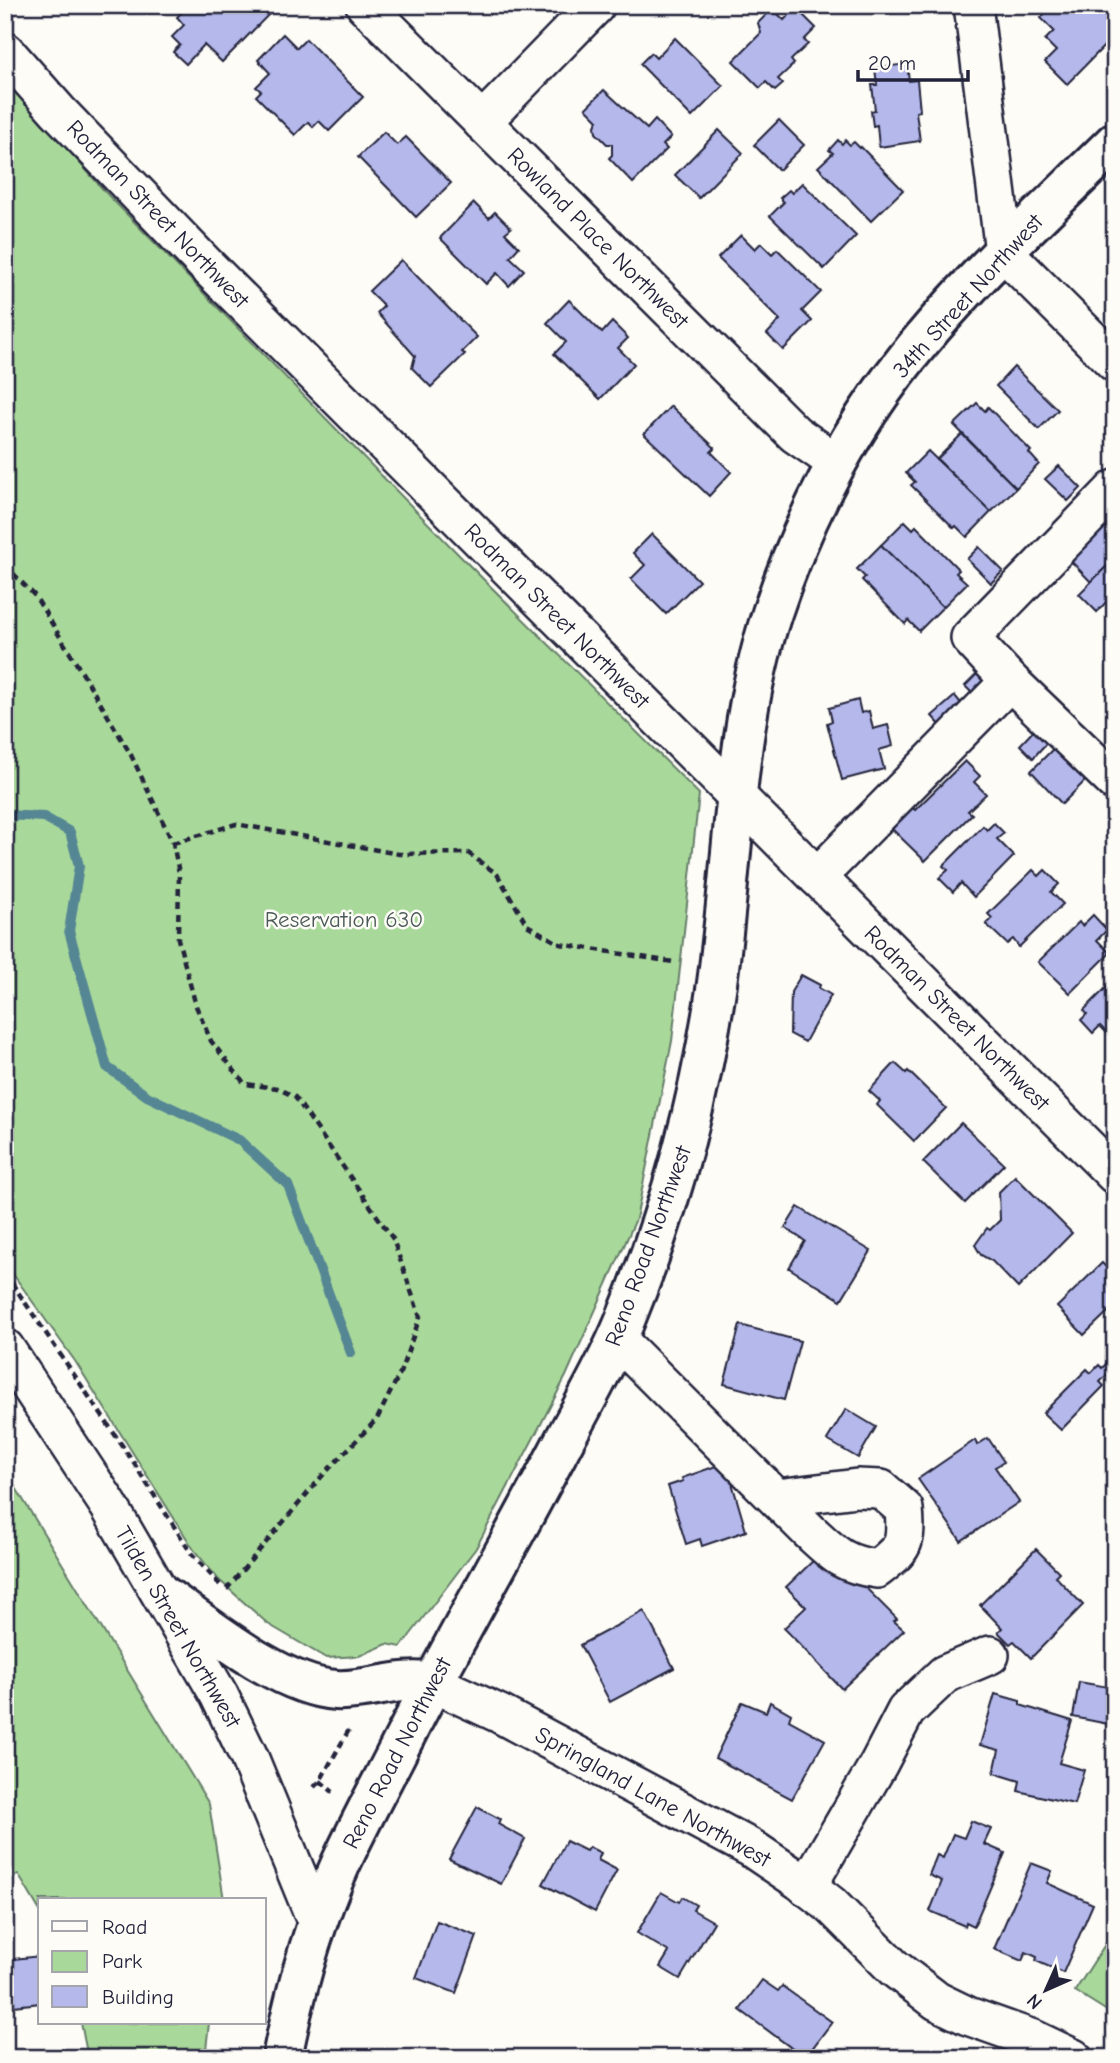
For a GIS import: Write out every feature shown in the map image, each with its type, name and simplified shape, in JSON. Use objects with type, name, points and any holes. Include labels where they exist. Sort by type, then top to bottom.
[{"type":"main road","name":"34th Street Northwest","points":[[837,463],[906,359],[1004,252],[1115,142]]},
{"type":"main road","name":"Reno Road Northwest","points":[[282,2058],[296,1994],[317,1923],[341,1864],[433,1683],[617,1339],[664,1213],[702,1076],[717,984],[737,797],[752,693],[772,614],[800,539],[837,463]]},
{"type":"main road","points":[[163,1595],[269,1666],[308,1685],[353,1690],[409,1680],[433,1683]]},
{"type":"street","name":"Rowland Place Northwest","points":[[365,5],[795,434],[837,463]]},
{"type":"street","points":[[482,122],[596,5]]},
{"type":"street","points":[[973,5],[1004,252],[1115,363]]},
{"type":"street","name":"Rodman Street Northwest","points":[[5,51],[141,199],[1115,1175]]},
{"type":"street","points":[[1115,489],[970,638],[1010,681],[1115,782]]},
{"type":"street","points":[[817,877],[1010,681]]},
{"type":"street","points":[[617,1339],[777,1498]]},
{"type":"street","name":"Tilden Street Northwest","points":[[5,1348],[85,1467],[163,1595],[236,1727],[317,1923]]},
{"type":"street","points":[[807,1886],[878,1765],[906,1711],[945,1674],[990,1655]]},
{"type":"street","name":"Springland Lane Northwest","points":[[433,1683],[489,1708],[726,1833],[807,1886],[845,1918],[911,1982],[937,2001],[1073,2058]]},
{"type":"path","points":[[5,565],[35,596],[89,684],[131,755],[173,842],[179,873],[178,939],[196,1006],[211,1041],[245,1084],[277,1088],[295,1097],[393,1239],[420,1317],[400,1373],[377,1419],[323,1475],[225,1591]]},
{"type":"path","points":[[173,842],[236,824],[399,854],[468,853],[497,874],[527,925],[559,944],[673,962]]},
{"type":"path","points":[[5,1273],[128,1454],[191,1553],[235,1600]]},
{"type":"path","points":[[314,1787],[320,1782],[353,1723]]},
{"type":"path","points":[[320,1782],[334,1793]]},
{"type":"green space","name":"Reservation 630","points":[[5,78],[108,195],[459,555],[699,794],[672,1041],[636,1219],[566,1376],[476,1548],[401,1647],[387,1644],[359,1656],[326,1658],[268,1624],[218,1579],[194,1550],[75,1361],[5,1263]]},
{"type":"green space","points":[[5,1470],[209,1804],[224,1898],[38,1898],[38,1908],[18,1874],[5,1881]]},
{"type":"green space","points":[[1115,1929],[1115,2016],[1075,1991]]},
{"type":"green space","points":[[81,2024],[209,2024],[205,2058],[88,2058]]},
{"type":"building","points":[[188,5],[277,6],[222,62],[204,45],[186,64],[173,52],[180,45],[172,37],[184,25],[177,17]]},
{"type":"building","points":[[1037,5],[1115,5],[1115,35],[1067,84],[1045,62],[1056,51],[1045,40],[1054,31],[1041,18],[1045,13]]},
{"type":"building","points":[[796,8],[816,28],[804,40],[808,44],[791,60],[794,64],[778,79],[783,84],[775,91],[766,82],[760,88],[733,61],[761,33],[758,23],[769,12],[778,14],[784,20]]},
{"type":"building","points":[[283,34],[297,48],[306,39],[363,97],[329,131],[319,121],[313,127],[308,122],[295,135],[256,96],[261,91],[256,87],[270,73],[258,60]]},
{"type":"building","points":[[675,38],[723,86],[692,117],[640,64],[651,53],[656,58]]},
{"type":"building","points":[[907,64],[909,81],[917,80],[920,111],[916,112],[920,141],[879,147],[877,125],[873,126],[871,111],[875,110],[872,85],[877,85],[875,68]]},
{"type":"building","points":[[604,90],[647,129],[655,120],[671,137],[663,145],[667,149],[633,183],[609,158],[612,155],[612,144],[607,144],[596,133],[598,120],[586,108]]},
{"type":"building","points":[[779,120],[804,145],[779,170],[754,145]]},
{"type":"building","points":[[719,130],[743,153],[699,198],[675,175]]},
{"type":"building","points":[[384,132],[397,145],[406,137],[451,183],[416,217],[358,157]]},
{"type":"building","points":[[838,140],[842,144],[845,140],[850,145],[854,142],[861,147],[903,190],[871,221],[818,167],[833,153],[829,150]]},
{"type":"building","points":[[802,183],[856,236],[824,269],[770,216],[784,202],[780,198],[789,190],[792,193]]},
{"type":"building","points":[[474,203],[489,218],[495,212],[511,228],[505,233],[519,247],[510,257],[524,270],[509,286],[497,273],[486,284],[440,238]]},
{"type":"building","points":[[741,235],[755,249],[761,243],[772,254],[777,249],[821,292],[802,311],[812,321],[783,350],[767,334],[780,320],[718,258]]},
{"type":"building","points":[[401,260],[477,337],[462,352],[465,354],[431,387],[412,368],[415,356],[377,313],[384,306],[369,291]]},
{"type":"building","points":[[569,300],[602,333],[612,322],[628,338],[618,348],[634,364],[600,399],[554,354],[566,342],[547,323]]},
{"type":"building","points":[[1014,367],[1058,410],[1039,429],[996,386]]},
{"type":"building","points":[[977,403],[985,411],[988,407],[1031,451],[1029,453],[1039,464],[1016,488],[954,425]]},
{"type":"building","points":[[671,406],[715,448],[711,452],[731,472],[709,496],[644,434]]},
{"type":"building","points":[[962,434],[1016,488],[991,512],[937,459]]},
{"type":"building","points":[[928,451],[991,512],[967,537],[956,526],[954,528],[911,485],[915,482],[906,473]]},
{"type":"building","points":[[1059,466],[1081,488],[1068,501],[1045,479]]},
{"type":"building","points":[[1115,499],[1115,558],[1091,582],[1066,556]]},
{"type":"building","points":[[905,521],[913,529],[916,526],[959,570],[956,573],[967,583],[943,607],[881,545]]},
{"type":"building","points":[[652,534],[699,581],[666,614],[631,579],[645,565],[633,553]]},
{"type":"building","points":[[881,545],[943,607],[919,631],[908,620],[905,624],[862,580],[865,577],[857,569]]},
{"type":"building","points":[[979,547],[1003,571],[991,583],[967,559]]},
{"type":"building","points":[[1115,558],[1115,607],[1108,600],[1097,612],[1079,594]]},
{"type":"building","points":[[988,663],[1001,676],[978,699],[965,686]]},
{"type":"building","points":[[955,696],[966,709],[943,728],[932,716]]},
{"type":"building","points":[[858,700],[861,713],[869,711],[873,729],[888,725],[893,746],[879,750],[884,769],[842,780],[827,723],[832,721],[829,708]]},
{"type":"building","points":[[1038,726],[1051,738],[1033,758],[1020,745]]},
{"type":"building","points":[[1057,745],[1089,777],[1062,804],[1031,771]]},
{"type":"building","points":[[965,761],[980,776],[974,782],[986,794],[968,811],[972,814],[925,861],[891,828],[912,807],[915,810]]},
{"type":"building","points":[[994,823],[1004,833],[997,839],[1014,856],[974,897],[961,883],[953,892],[939,878],[948,870],[943,866],[983,826],[987,830]]},
{"type":"building","points":[[1033,870],[1039,876],[1045,870],[1059,884],[1051,892],[1063,904],[1019,947],[1013,939],[1007,944],[986,924],[992,918],[988,914]]},
{"type":"building","points":[[1093,915],[1107,930],[1097,940],[1110,953],[1070,993],[1038,962],[1079,922],[1082,926]]},
{"type":"building","points":[[801,975],[820,985],[819,988],[831,995],[805,1042],[790,1034],[791,992]]},
{"type":"building","points":[[1115,979],[1115,1041],[1100,1026],[1093,1033],[1081,1020],[1087,1014],[1084,1010]]},
{"type":"building","points":[[895,1063],[906,1073],[908,1071],[946,1108],[914,1141],[877,1105],[880,1101],[869,1091]]},
{"type":"building","points":[[961,1123],[1004,1164],[965,1203],[923,1162]]},
{"type":"building","points":[[1015,1176],[1072,1233],[1018,1288],[992,1261],[981,1255],[975,1245],[987,1228],[990,1230],[1000,1220],[999,1192]]},
{"type":"building","points":[[798,1207],[871,1251],[841,1300],[789,1268],[805,1241],[785,1228]]},
{"type":"building","points":[[1102,1263],[1115,1276],[1115,1305],[1084,1335],[1057,1307]]},
{"type":"building","points":[[740,1325],[800,1341],[784,1400],[724,1384]]},
{"type":"building","points":[[1108,1362],[1114,1367],[1100,1382],[1104,1386],[1061,1430],[1043,1413],[1087,1369],[1091,1373],[1099,1365],[1102,1368]]},
{"type":"building","points":[[846,1409],[876,1427],[858,1458],[827,1440]]},
{"type":"building","points":[[988,1438],[1004,1462],[995,1467],[1019,1502],[961,1541],[918,1479],[975,1440],[977,1445]]},
{"type":"building","points":[[716,1466],[728,1469],[746,1531],[702,1546],[700,1539],[686,1544],[668,1486]]},
{"type":"building","points":[[1036,1549],[1059,1572],[1055,1576],[1083,1605],[1031,1658],[1014,1641],[1010,1644],[998,1632],[1002,1628],[980,1605]]},
{"type":"building","points":[[821,1553],[844,1566],[897,1619],[894,1621],[904,1630],[842,1689],[784,1628],[806,1607],[786,1587]]},
{"type":"building","points":[[644,1611],[674,1668],[610,1702],[580,1645]]},
{"type":"building","points":[[1079,1682],[1114,1688],[1113,1725],[1073,1717]]},
{"type":"building","points":[[995,1694],[1020,1701],[1020,1705],[1072,1721],[1059,1763],[1084,1770],[1074,1804],[1018,1791],[1020,1781],[994,1773],[999,1750],[980,1745]]},
{"type":"building","points":[[742,1702],[766,1712],[770,1702],[791,1714],[789,1720],[825,1740],[792,1799],[715,1758]]},
{"type":"building","points":[[477,1807],[500,1819],[498,1824],[525,1839],[501,1884],[449,1859]]},
{"type":"building","points":[[971,1821],[991,1829],[984,1844],[1005,1853],[974,1926],[966,1922],[965,1926],[930,1911],[942,1881],[929,1875],[937,1855],[943,1858],[953,1834],[964,1838]]},
{"type":"building","points":[[566,1841],[586,1851],[589,1847],[601,1853],[598,1860],[617,1870],[595,1912],[543,1884]]},
{"type":"building","points":[[1031,1863],[1052,1871],[1047,1883],[1093,1904],[1063,1973],[1036,1961],[1037,1957],[1026,1952],[1022,1961],[994,1949]]},
{"type":"building","points":[[661,1892],[679,1902],[682,1897],[696,1905],[693,1910],[714,1922],[680,1979],[660,1967],[669,1952],[637,1933]]},
{"type":"building","points":[[437,1921],[477,1936],[456,1993],[416,1978]]},
{"type":"building","points":[[38,1956],[38,2003],[5,2007],[5,1960]]},
{"type":"building","points":[[762,1980],[778,1991],[782,1986],[832,2022],[805,2058],[740,2010]]},
{"type":"waterway","points":[[5,815],[44,817],[70,832],[79,866],[69,931],[107,1067],[147,1096],[239,1140],[288,1185],[351,1353]]}]
